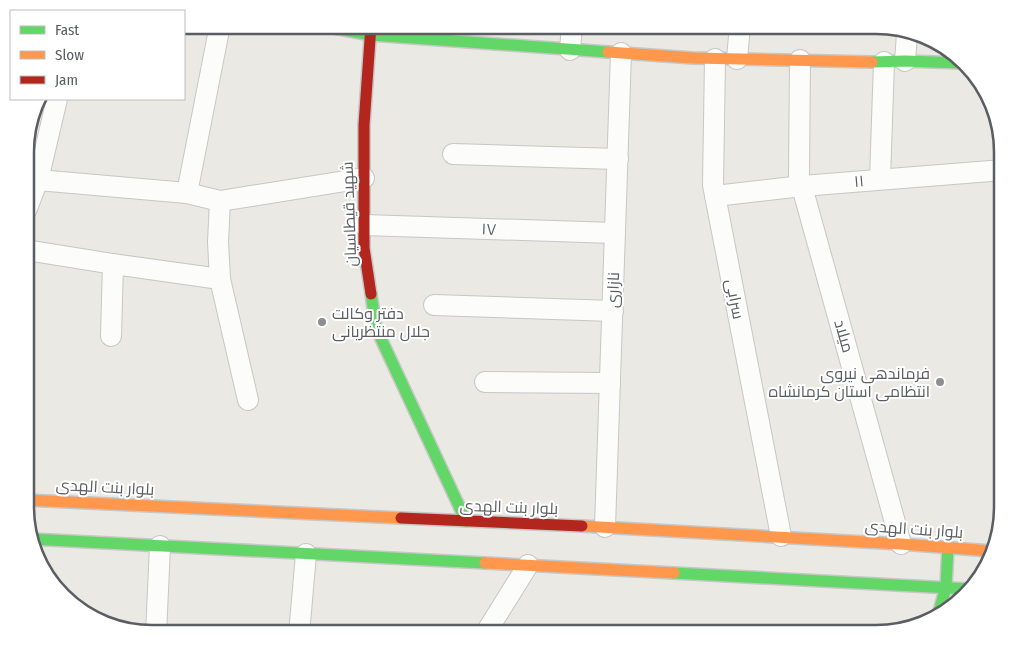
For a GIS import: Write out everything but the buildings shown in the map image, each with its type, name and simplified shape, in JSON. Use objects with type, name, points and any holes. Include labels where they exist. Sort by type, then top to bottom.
[{"type":"main road","name":"شهید قیطاسیان","points":[[371,34],[364,125],[364,248],[376,328],[466,521]]},
{"type":"main road","points":[[411,34],[570,50],[715,59],[954,63]]},
{"type":"main road","name":"بلوار بنت الهدی","points":[[34,501],[222,515],[466,521],[605,527],[781,536],[986,551]]},
{"type":"main road","points":[[38,539],[160,546],[221,544],[306,554],[962,588]]},
{"type":"main road","points":[[941,606],[946,587],[948,547]]},
{"type":"street","points":[[187,193],[218,34]]},
{"type":"street","points":[[570,50],[571,34]]},
{"type":"street","points":[[737,59],[739,34]]},
{"type":"street","points":[[905,61],[907,38]]},
{"type":"street","name":"نازاری","points":[[605,527],[621,53]]},
{"type":"street","name":"سرابی","points":[[715,59],[712,185],[781,536]]},
{"type":"street","name":"میلاد","points":[[800,60],[800,176],[802,186],[901,544]]},
{"type":"street","points":[[880,179],[884,62]]},
{"type":"street","points":[[34,190],[56,100]]},
{"type":"street","points":[[453,154],[618,159]]},
{"type":"street","name":"۱۱","points":[[715,196],[802,186],[994,171]]},
{"type":"street","points":[[38,180],[187,193],[220,201],[364,178]]},
{"type":"street","points":[[220,201],[218,242],[220,280],[248,400]]},
{"type":"street","name":"۱۷","points":[[364,225],[615,233]]},
{"type":"street","points":[[34,251],[220,280]]},
{"type":"street","points":[[111,336],[112,264]]},
{"type":"street","points":[[434,305],[613,311]]},
{"type":"street","points":[[485,382],[610,383]]},
{"type":"street","points":[[156,625],[160,546]]},
{"type":"street","points":[[300,625],[306,554]]},
{"type":"street","points":[[491,625],[528,565]]},
{"type":"traffic: fast","points":[[366,34],[608,52]]},
{"type":"traffic: fast","points":[[872,62],[954,63]]},
{"type":"traffic: fast","points":[[371,294],[376,328],[466,521]]},
{"type":"traffic: fast","points":[[38,539],[485,563]]},
{"type":"traffic: fast","points":[[941,606],[946,587],[948,547]]},
{"type":"traffic: fast","points":[[674,573],[962,589]]},
{"type":"traffic: slow","points":[[608,52],[693,58],[872,62]]},
{"type":"traffic: slow","points":[[34,500],[401,518]]},
{"type":"traffic: slow","points":[[582,526],[986,551]]},
{"type":"traffic: slow","points":[[485,563],[674,573]]},
{"type":"traffic: jam","points":[[370,34],[364,125],[364,248],[371,294]]},
{"type":"traffic: jam","points":[[401,518],[582,526]]},
{"type":"place","name":"دفتر وکالت جلال منتظریانی","points":[[322,322]]},
{"type":"place","name":"فرماندهی نیروی انتظامی استان کرمانشاه","points":[[940,382]]}]
